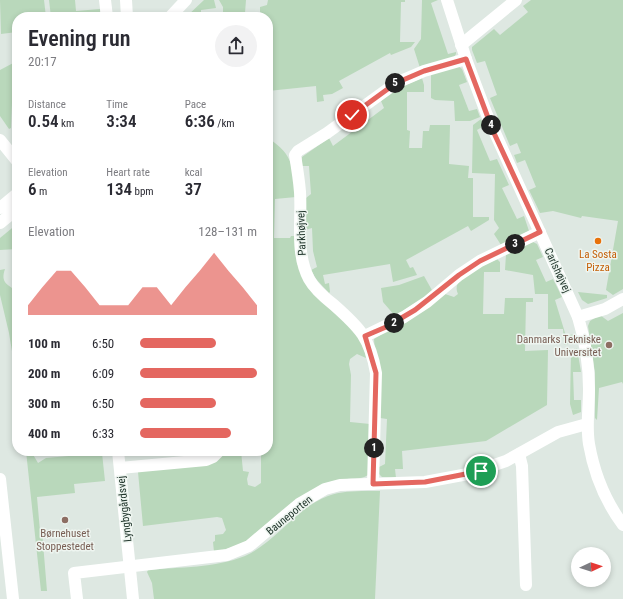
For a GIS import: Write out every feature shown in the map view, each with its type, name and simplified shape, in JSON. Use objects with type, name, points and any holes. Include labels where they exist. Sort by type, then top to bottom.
[{"type":"street","points":[[105,0],[106,12]]},
{"type":"street","points":[[126,0],[127,12]]},
{"type":"street","points":[[175,12],[186,0]]},
{"type":"street","name":"Carlshøjvej","points":[[447,0],[461,46],[491,126],[578,317],[584,337],[589,377],[587,424],[589,444],[598,477],[610,506],[623,525]]},
{"type":"street","points":[[461,46],[516,0]]},
{"type":"street","name":"Parkhøjvej","points":[[373,484],[376,373],[365,336],[358,327],[316,290],[304,267],[301,254],[300,192],[295,155],[298,151],[396,83],[424,71],[466,59]]},
{"type":"street","points":[[0,140],[12,154]]},
{"type":"street","points":[[0,208],[12,198]]},
{"type":"street","points":[[0,223],[12,213]]},
{"type":"street","points":[[365,336],[386,327],[415,310],[459,275],[480,261],[540,232]]},
{"type":"street","points":[[578,317],[605,309],[623,299]]},
{"type":"street","name":"Bauneporten","points":[[130,566],[210,558],[234,553],[256,541],[299,504],[317,493],[340,485],[425,482],[468,474],[494,466],[558,432],[587,424]]},
{"type":"street","points":[[519,454],[522,466],[526,585]]},
{"type":"street","name":"Lyngbygårdsvej","points":[[119,456],[133,599]]},
{"type":"street","points":[[120,468],[206,460],[214,456]]},
{"type":"street","points":[[0,479],[13,599]]},
{"type":"street","points":[[77,599],[74,573],[130,566]]},
{"type":"green space","points":[[0,0],[44,0],[45,12],[12,12],[12,33],[1,34]]},
{"type":"green space","points":[[49,0],[75,0],[76,11],[100,9],[100,12],[50,12]]},
{"type":"green space","points":[[204,0],[214,0],[216,8],[201,10],[201,12],[191,12]]},
{"type":"green space","points":[[219,0],[246,0],[245,12],[223,12],[223,7]]},
{"type":"green space","points":[[268,0],[405,0],[405,2],[401,2],[400,42],[415,42],[411,47],[391,55],[390,53],[339,81],[343,88],[332,94],[323,95],[324,101],[317,102],[316,86],[273,90],[273,12],[260,12],[260,7],[267,5]]},
{"type":"green space","points":[[422,0],[438,0],[431,3],[448,54],[456,52],[456,54],[454,57],[420,68],[414,49],[421,39]]},
{"type":"green space","points":[[531,0],[623,0],[623,289],[613,295],[606,290],[618,221],[582,216],[581,218],[553,211],[540,213],[529,190],[536,187],[525,160],[517,163],[514,155],[521,153],[517,143],[510,146],[490,98],[497,95],[485,61],[477,63],[472,50],[472,47],[494,29],[500,35],[528,12],[523,6]]},
{"type":"green space","points":[[12,64],[11,128],[9,129],[0,116],[0,70]]},
{"type":"green space","points":[[458,66],[462,69],[467,82],[459,85],[469,111],[477,109],[480,117],[470,121],[455,121],[454,101],[435,100],[431,98],[431,74]]},
{"type":"green space","points":[[422,78],[424,92],[407,92],[407,130],[410,131],[409,148],[422,148],[423,131],[429,131],[430,125],[450,125],[449,164],[469,166],[468,178],[473,178],[473,217],[489,217],[489,220],[471,231],[468,226],[406,260],[410,268],[413,267],[417,275],[393,282],[390,264],[323,275],[325,284],[329,283],[329,293],[316,279],[311,270],[317,267],[313,251],[312,228],[305,230],[306,198],[311,194],[309,166],[302,166],[302,157],[329,138],[333,146],[384,108],[381,101],[387,93]]},
{"type":"green space","points":[[481,119],[484,126],[477,130],[490,161],[497,159],[509,185],[502,188],[517,219],[524,216],[529,231],[501,245],[494,234],[499,228],[494,220],[495,174],[472,173],[473,125]]},
{"type":"green space","points":[[273,141],[288,157],[291,163],[296,197],[275,199],[274,238],[290,238],[291,236],[295,236],[297,264],[356,333],[364,347],[366,358],[357,354],[350,359],[349,364],[351,375],[350,422],[370,424],[368,475],[362,478],[342,481],[248,540],[232,547],[214,552],[213,542],[215,541],[215,535],[223,534],[226,530],[222,518],[217,517],[143,526],[138,472],[204,456],[242,456],[243,471],[249,472],[247,479],[248,485],[255,487],[261,483],[261,456],[273,456]]},
{"type":"green space","points":[[12,228],[12,249],[0,250],[0,238]]},
{"type":"green space","points":[[533,242],[537,244],[543,257],[536,260],[546,282],[553,279],[562,297],[555,300],[566,336],[574,334],[576,342],[564,345],[563,329],[548,329],[548,294],[535,294],[533,275],[505,270],[506,254]]},
{"type":"green space","points":[[497,259],[500,262],[500,272],[484,272],[483,314],[504,314],[505,298],[533,298],[533,302],[526,302],[525,351],[548,350],[547,405],[486,441],[402,451],[403,469],[395,469],[396,478],[382,477],[379,474],[379,467],[385,464],[387,419],[380,418],[374,339],[445,294],[454,297],[458,294],[457,288],[463,277],[477,268]]},
{"type":"green space","points":[[5,269],[4,281],[12,288],[12,351],[0,295],[0,270]]},
{"type":"green space","points":[[424,276],[433,292],[395,316],[383,302],[381,288],[399,285]]},
{"type":"green space","points":[[578,292],[607,295],[607,298],[588,304],[582,300]]},
{"type":"green space","name":"Danmarks Tekniske Universitet","points":[[623,313],[623,384],[622,382],[599,388],[597,420],[595,418],[595,373],[588,326],[590,321],[600,315],[608,321]]},
{"type":"green space","points":[[577,348],[581,372],[573,372],[574,400],[581,400],[581,412],[573,415],[570,404],[571,350]]},
{"type":"green space","points":[[27,456],[34,456],[38,463],[46,458],[68,456],[102,456],[105,481],[74,484],[75,493],[37,497],[40,531],[42,531],[47,591],[41,591]]},
{"type":"green space","points":[[360,491],[380,491],[375,599],[154,599],[152,583],[147,572],[148,570],[210,565],[234,560],[256,550],[306,508],[317,501],[334,494]]},
{"type":"place","name":"La Sosta Pizza","points":[[598,241]]},
{"type":"place","name":"Danmarks Tekniske Universitet","points":[[609,345]]},
{"type":"place","name":"Børnehuset Stoppestedet","points":[[65,520]]},
{"type":"route","points":[[352,115],[396,83],[424,71],[466,59],[493,131],[540,232],[480,261],[459,275],[427,302],[415,310],[386,327],[365,336],[372,353],[376,373],[373,484],[425,482],[481,471]]}]
